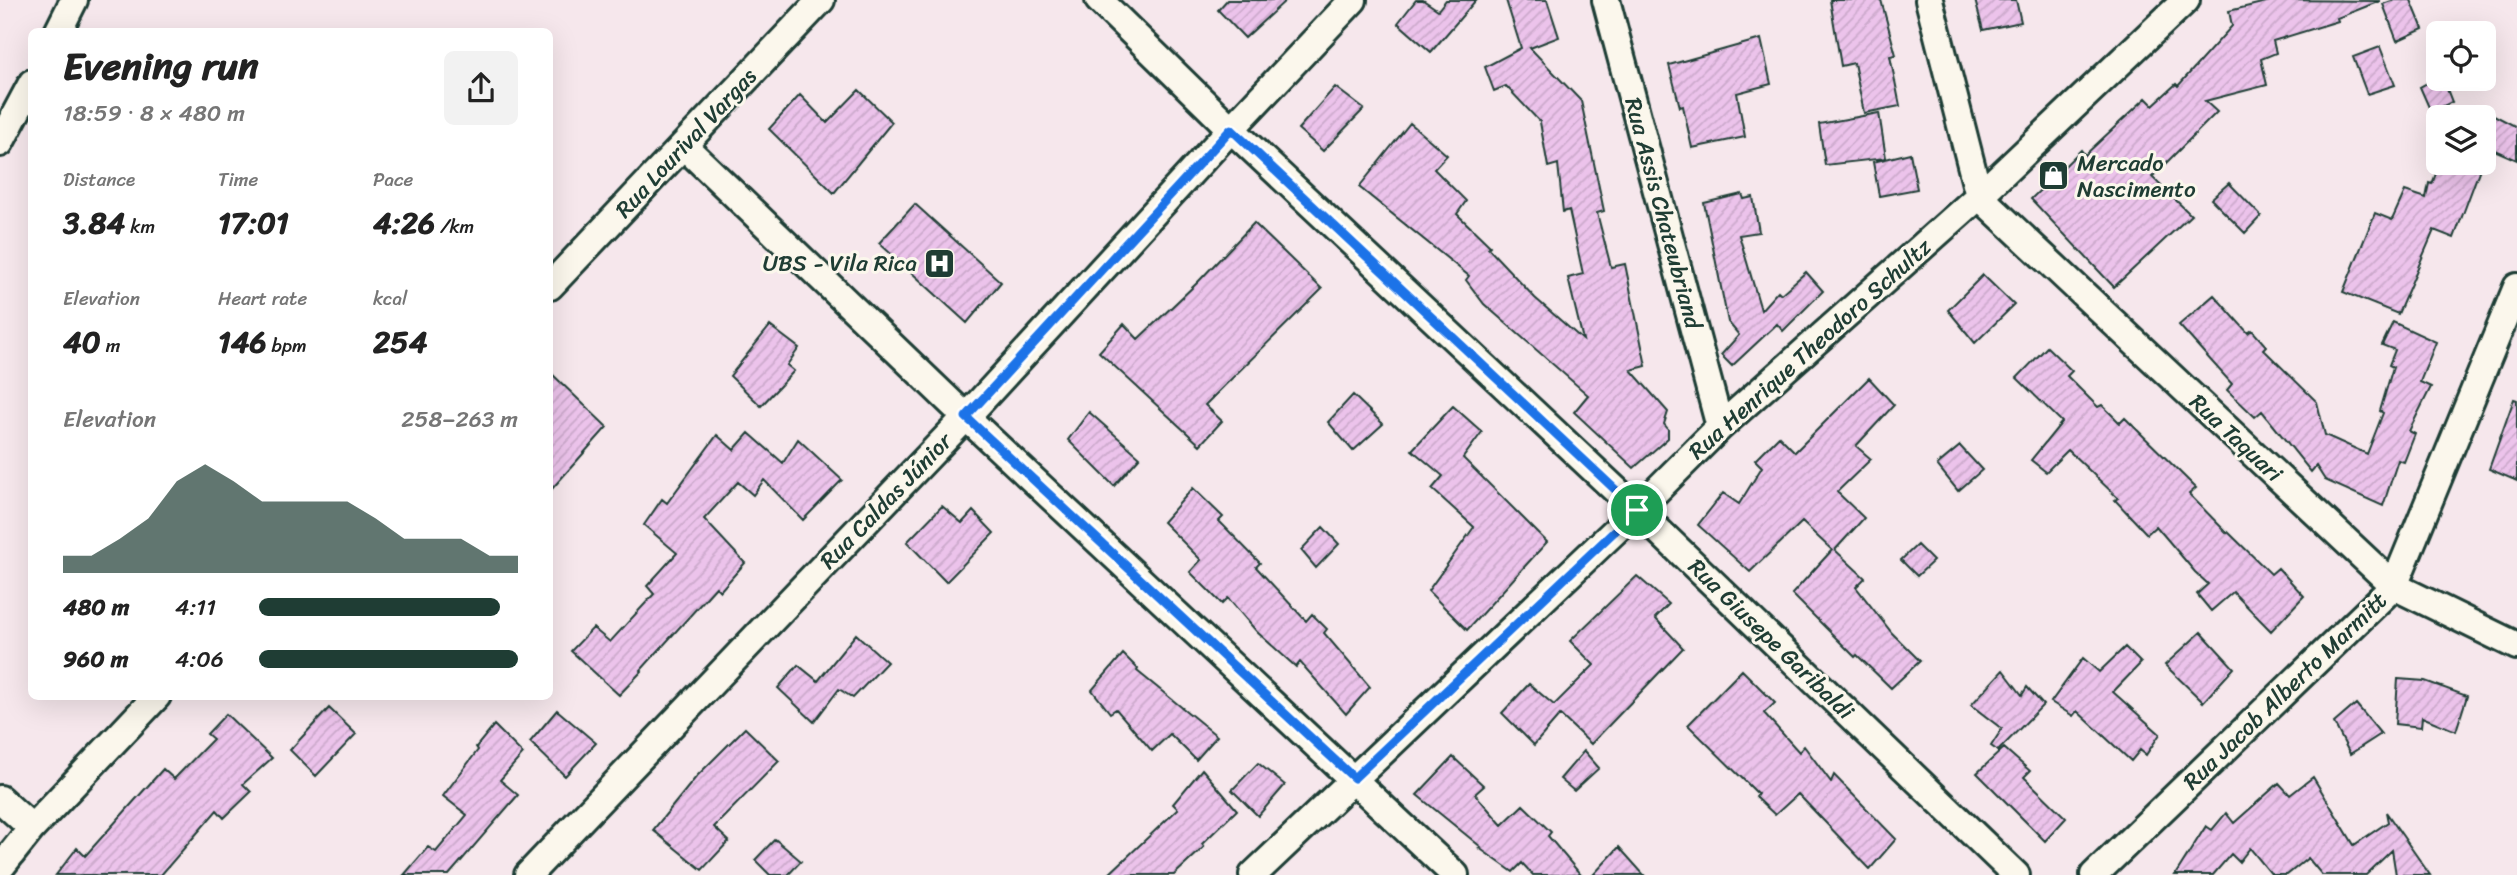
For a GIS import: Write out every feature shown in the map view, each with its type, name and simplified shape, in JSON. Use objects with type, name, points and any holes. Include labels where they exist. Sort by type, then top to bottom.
[{"type":"street","points":[[60,28],[75,0]]},
{"type":"street","name":"Rua Lourival Vargas","points":[[553,283],[821,0]]},
{"type":"street","name":"Rua Giusepe Garibaldi","points":[[1099,0],[1231,129],[1637,510],[2016,875]]},
{"type":"street","name":"Rua Caldas Júnior","points":[[528,875],[966,417],[1353,0]]},
{"type":"street","name":"Rua Assis Chateubriand","points":[[1606,0],[1720,427]]},
{"type":"street","points":[[1929,0],[1979,196]]},
{"type":"street","name":"Rua Henrique Theodoro Schultz","points":[[1253,875],[1637,510],[1720,427],[1979,196],[2186,0]]},
{"type":"street","points":[[0,143],[28,90]]},
{"type":"street","points":[[684,146],[966,417],[1455,875]]},
{"type":"street","name":"Rua Taquari","points":[[1979,196],[2394,586],[2517,646]]},
{"type":"street","name":"Rua Jacob Alberto Marmitt","points":[[2094,875],[2394,586],[2517,287]]},
{"type":"street","points":[[0,868],[32,828],[153,700]]},
{"type":"street","points":[[0,799],[32,828]]},
{"type":"building","points":[[1227,0],[1286,0],[1245,38],[1218,10]]},
{"type":"building","points":[[1416,0],[1423,0],[1438,10],[1446,0],[1476,0],[1431,52],[1398,23]]},
{"type":"building","points":[[1506,0],[1547,0],[1559,37],[1530,48],[1581,101],[1604,211],[1597,213],[1611,267],[1625,264],[1646,366],[1631,370],[1668,412],[1664,424],[1668,429],[1668,438],[1634,468],[1574,412],[1588,395],[1484,304],[1466,280],[1469,276],[1359,187],[1410,123],[1447,155],[1434,169],[1466,201],[1457,214],[1490,246],[1488,248],[1535,298],[1583,340],[1568,278],[1583,274],[1569,210],[1563,212],[1558,164],[1548,167],[1540,122],[1506,86],[1494,91],[1485,67],[1521,48]]},
{"type":"building","points":[[1830,0],[1881,0],[1896,55],[1890,56],[1900,106],[1864,113],[1854,63],[1841,66]]},
{"type":"building","points":[[1975,0],[2016,0],[2021,22],[1983,30]]},
{"type":"building","points":[[2274,0],[2380,1],[2337,18],[2338,21],[2273,41],[2276,53],[2261,59],[2267,85],[2205,101],[2217,112],[2152,177],[2191,215],[2114,287],[2031,199],[2081,150],[2085,155],[2146,98],[2153,105],[2176,84],[2178,86],[2232,26],[2229,11]]},
{"type":"building","points":[[2394,0],[2411,0],[2423,29],[2397,41],[2383,4]]},
{"type":"building","points":[[1761,39],[1771,84],[1737,93],[1745,137],[1692,148],[1683,106],[1680,107],[1669,65]]},
{"type":"building","points":[[2380,47],[2395,85],[2367,94],[2353,57]]},
{"type":"building","points":[[2426,84],[2426,91],[2448,91],[2452,102],[2446,105],[2428,105],[2420,87]]},
{"type":"building","points":[[1335,87],[1364,109],[1323,151],[1298,129]]},
{"type":"building","points":[[859,90],[892,122],[834,193],[769,129],[800,95],[827,123]]},
{"type":"building","points":[[1879,113],[1886,158],[1825,165],[1819,124]]},
{"type":"building","points":[[2496,116],[2517,127],[2517,160],[2496,151]]},
{"type":"building","points":[[1910,153],[1917,189],[1879,196],[1873,162]]},
{"type":"building","points":[[2435,175],[2478,175],[2454,238],[2434,230],[2398,314],[2343,292],[2375,213],[2392,220],[2405,191],[2426,198],[2429,183],[2432,184]]},
{"type":"building","points":[[2229,183],[2261,216],[2245,233],[2211,199]]},
{"type":"building","points":[[1742,194],[1744,199],[1753,197],[1759,232],[1739,235],[1761,310],[1778,291],[1781,294],[1806,272],[1823,291],[1783,331],[1777,324],[1732,366],[1721,355],[1739,335],[1728,322],[1704,203]]},
{"type":"building","name":"UBS - Vila Rica","points":[[915,204],[1001,282],[967,323],[879,243]]},
{"type":"building","points":[[1254,223],[1322,289],[1205,405],[1222,421],[1200,445],[1099,352],[1124,324],[1138,339],[1197,283]]},
{"type":"building","points":[[1983,275],[2014,305],[1975,343],[1948,310]]},
{"type":"building","points":[[2214,295],[2248,333],[2252,330],[2266,346],[2263,349],[2317,402],[2325,435],[2367,454],[2383,413],[2380,411],[2393,367],[2389,365],[2395,350],[2382,345],[2393,322],[2436,342],[2420,382],[2431,387],[2409,431],[2415,434],[2404,462],[2398,460],[2383,506],[2325,480],[2316,466],[2311,472],[2262,411],[2255,417],[2227,390],[2232,384],[2179,325]]},
{"type":"building","points":[[770,326],[799,348],[787,365],[794,371],[761,406],[730,376]]},
{"type":"building","points":[[2047,347],[2072,371],[2067,376],[2098,407],[2102,405],[2120,423],[2125,418],[2196,488],[2189,494],[2227,533],[2271,574],[2278,568],[2304,596],[2271,631],[2233,592],[2211,611],[2197,594],[2208,584],[2156,526],[2147,534],[2115,500],[2118,498],[2068,450],[2046,472],[2031,460],[2062,422],[2017,378]]},
{"type":"building","points":[[553,375],[607,427],[553,488]]},
{"type":"building","points":[[1869,378],[1894,405],[1856,446],[1871,459],[1837,492],[1864,518],[1835,550],[1865,578],[1856,587],[1892,633],[1920,661],[1891,688],[1857,655],[1855,657],[1792,594],[1832,550],[1802,522],[1750,572],[1698,525],[1723,493],[1739,504],[1762,467],[1755,460],[1779,436],[1795,452]]},
{"type":"building","points":[[1353,395],[1383,424],[1353,451],[1328,422]]},
{"type":"building","points":[[2514,399],[2517,400],[2517,481],[2489,469]]},
{"type":"building","points":[[1453,406],[1482,432],[1463,458],[1547,542],[1467,630],[1428,591],[1474,527],[1432,489],[1443,476],[1412,450]]},
{"type":"building","points":[[1089,412],[1140,457],[1114,486],[1068,440]]},
{"type":"building","points":[[749,433],[783,463],[798,439],[842,480],[803,520],[764,480],[753,495],[738,482],[704,519],[745,563],[720,591],[716,587],[619,695],[571,651],[593,628],[610,642],[654,594],[647,586],[677,553],[644,525],[662,499],[667,503],[717,435],[734,450]]},
{"type":"building","points":[[1960,446],[1982,470],[1958,491],[1937,465]]},
{"type":"building","points":[[1193,488],[1223,517],[1219,521],[1260,563],[1256,567],[1306,621],[1312,614],[1327,629],[1324,633],[1370,687],[1346,714],[1300,662],[1296,667],[1257,632],[1228,598],[1222,604],[1190,572],[1201,560],[1163,522]]},
{"type":"building","points":[[942,506],[962,523],[973,511],[994,533],[946,582],[907,542]]},
{"type":"building","points":[[1323,527],[1339,544],[1316,568],[1301,550]]},
{"type":"building","points":[[1917,545],[1933,561],[1917,576],[1901,560]]},
{"type":"building","points":[[1637,576],[1669,604],[1655,618],[1683,648],[1591,744],[1560,715],[1534,745],[1502,713],[1529,684],[1554,705],[1594,665],[1570,641]]},
{"type":"building","points":[[2201,632],[2234,668],[2203,702],[2165,665]]},
{"type":"building","points":[[856,634],[887,662],[853,698],[839,689],[814,722],[778,688],[798,665],[818,681]]},
{"type":"building","points":[[2125,647],[2141,663],[2113,692],[2160,734],[2146,755],[2140,750],[2131,761],[2077,711],[2073,716],[2051,702],[2083,658],[2099,672]]},
{"type":"building","points":[[1123,654],[1137,671],[1217,736],[1196,760],[1170,734],[1152,751],[1116,709],[1110,713],[1092,690]]},
{"type":"building","points":[[1742,670],[1775,703],[1764,713],[1799,752],[1804,746],[1831,782],[1834,775],[1896,839],[1870,869],[1798,794],[1775,815],[1756,797],[1758,794],[1688,725]]},
{"type":"building","points":[[2003,670],[2022,695],[2027,687],[2043,705],[1998,751],[1991,746],[2002,729],[1971,705]]},
{"type":"building","points":[[2398,679],[2425,681],[2467,696],[2456,731],[2422,717],[2421,727],[2395,724]]},
{"type":"building","points":[[2356,704],[2381,734],[2350,754],[2334,723]]},
{"type":"building","points":[[329,708],[356,734],[316,776],[290,750]]},
{"type":"building","points":[[557,710],[596,743],[565,776],[530,742]]},
{"type":"building","points":[[226,714],[272,758],[243,784],[251,792],[224,818],[217,810],[161,875],[56,875],[77,848],[85,856],[163,769],[174,779],[213,739],[207,734]]},
{"type":"building","points":[[494,725],[523,754],[500,780],[518,795],[449,875],[404,875],[428,847],[436,852],[467,815],[443,796]]},
{"type":"building","points":[[745,728],[779,761],[714,827],[729,841],[702,870],[653,830],[697,776]]},
{"type":"building","points":[[2004,748],[2030,771],[2024,777],[2066,818],[2045,841],[1977,773]]},
{"type":"building","points":[[1584,751],[1599,768],[1574,791],[1560,779]]},
{"type":"building","points":[[1453,757],[1484,786],[1475,794],[1502,825],[1523,805],[1551,832],[1548,836],[1581,875],[1533,875],[1522,863],[1513,872],[1479,848],[1481,847],[1417,795]]},
{"type":"building","points":[[1258,763],[1285,785],[1258,816],[1232,790]]},
{"type":"building","points":[[1202,769],[1237,810],[1174,875],[1108,875],[1178,809],[1173,804]]},
{"type":"building","points":[[2313,777],[2354,845],[2388,822],[2386,812],[2430,875],[2396,875],[2392,850],[2366,875],[2322,875],[2308,858],[2287,875],[2272,875],[2250,848],[2239,862],[2231,854],[2213,875],[2175,875],[2206,826],[2212,830],[2226,813],[2234,823],[2279,783],[2290,795]]},
{"type":"building","points":[[775,839],[801,861],[788,875],[770,875],[755,860]]},
{"type":"building","points":[[1619,847],[1644,875],[1593,875]]},
{"type":"place","name":"Mercado Nascimento","points":[[2054,176]]},
{"type":"place","name":"UBS - Vila Rica","points":[[940,263]]},
{"type":"route","points":[[1231,129],[1637,510],[1354,778],[966,417],[1231,129]]}]
